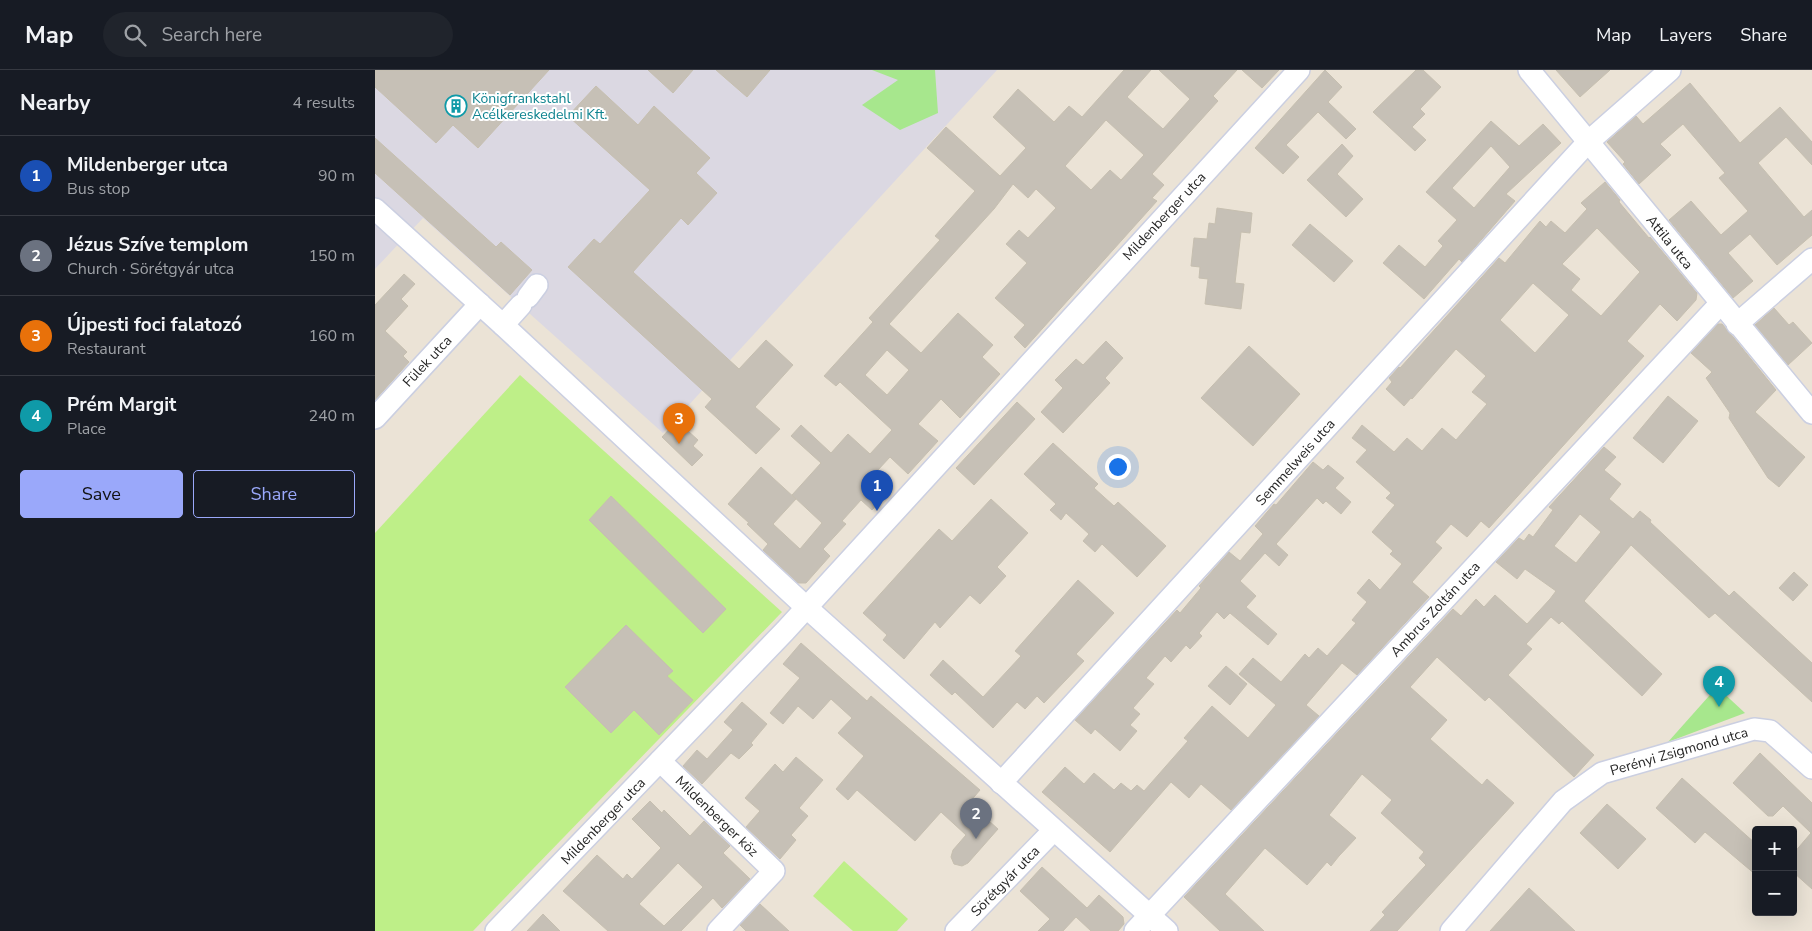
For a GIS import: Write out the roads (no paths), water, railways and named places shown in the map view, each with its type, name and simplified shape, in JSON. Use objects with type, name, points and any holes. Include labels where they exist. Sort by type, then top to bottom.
[{"type":"street","name":"Mildenberger utca","points":[[496,931],[785,632],[805,607],[1299,70]]},
{"type":"street","name":"Attila utca","points":[[1529,70],[1812,413]]},
{"type":"street","name":"Semmelweis utca","points":[[1001,783],[1588,142],[1670,70]]},
{"type":"street","points":[[375,209],[480,304],[805,607],[1053,831],[1167,931]]},
{"type":"street","points":[[1737,324],[1812,259]]},
{"type":"street","points":[[503,326],[529,296]]},
{"type":"street","name":"Fülek utca","points":[[375,418],[480,304]]},
{"type":"street","name":"Ambrus Zoltán utca","points":[[1135,931],[1721,304]]},
{"type":"street","name":"Perényi Zsigmond utca","points":[[1451,931],[1563,801],[1603,773],[1754,729],[1770,731],[1812,768]]},
{"type":"street","name":"Mildenberger köz","points":[[660,761],[774,872],[718,931]]},
{"type":"street","name":"Sörétgyár utca","points":[[956,931],[1053,831]]},
{"type":"place","name":"Königfrankstahl Acélkereskedelmi Kft.","points":[[456,106]]},
{"type":"place","name":"Újpesti foci falatozó","points":[[679,444]]},
{"type":"place","name":"Mildenberger utca","points":[[877,511]]},
{"type":"place","name":"Prém Margit","points":[[1719,707]]},
{"type":"place","name":"Jézus Szíve templom","points":[[976,839]]}]
